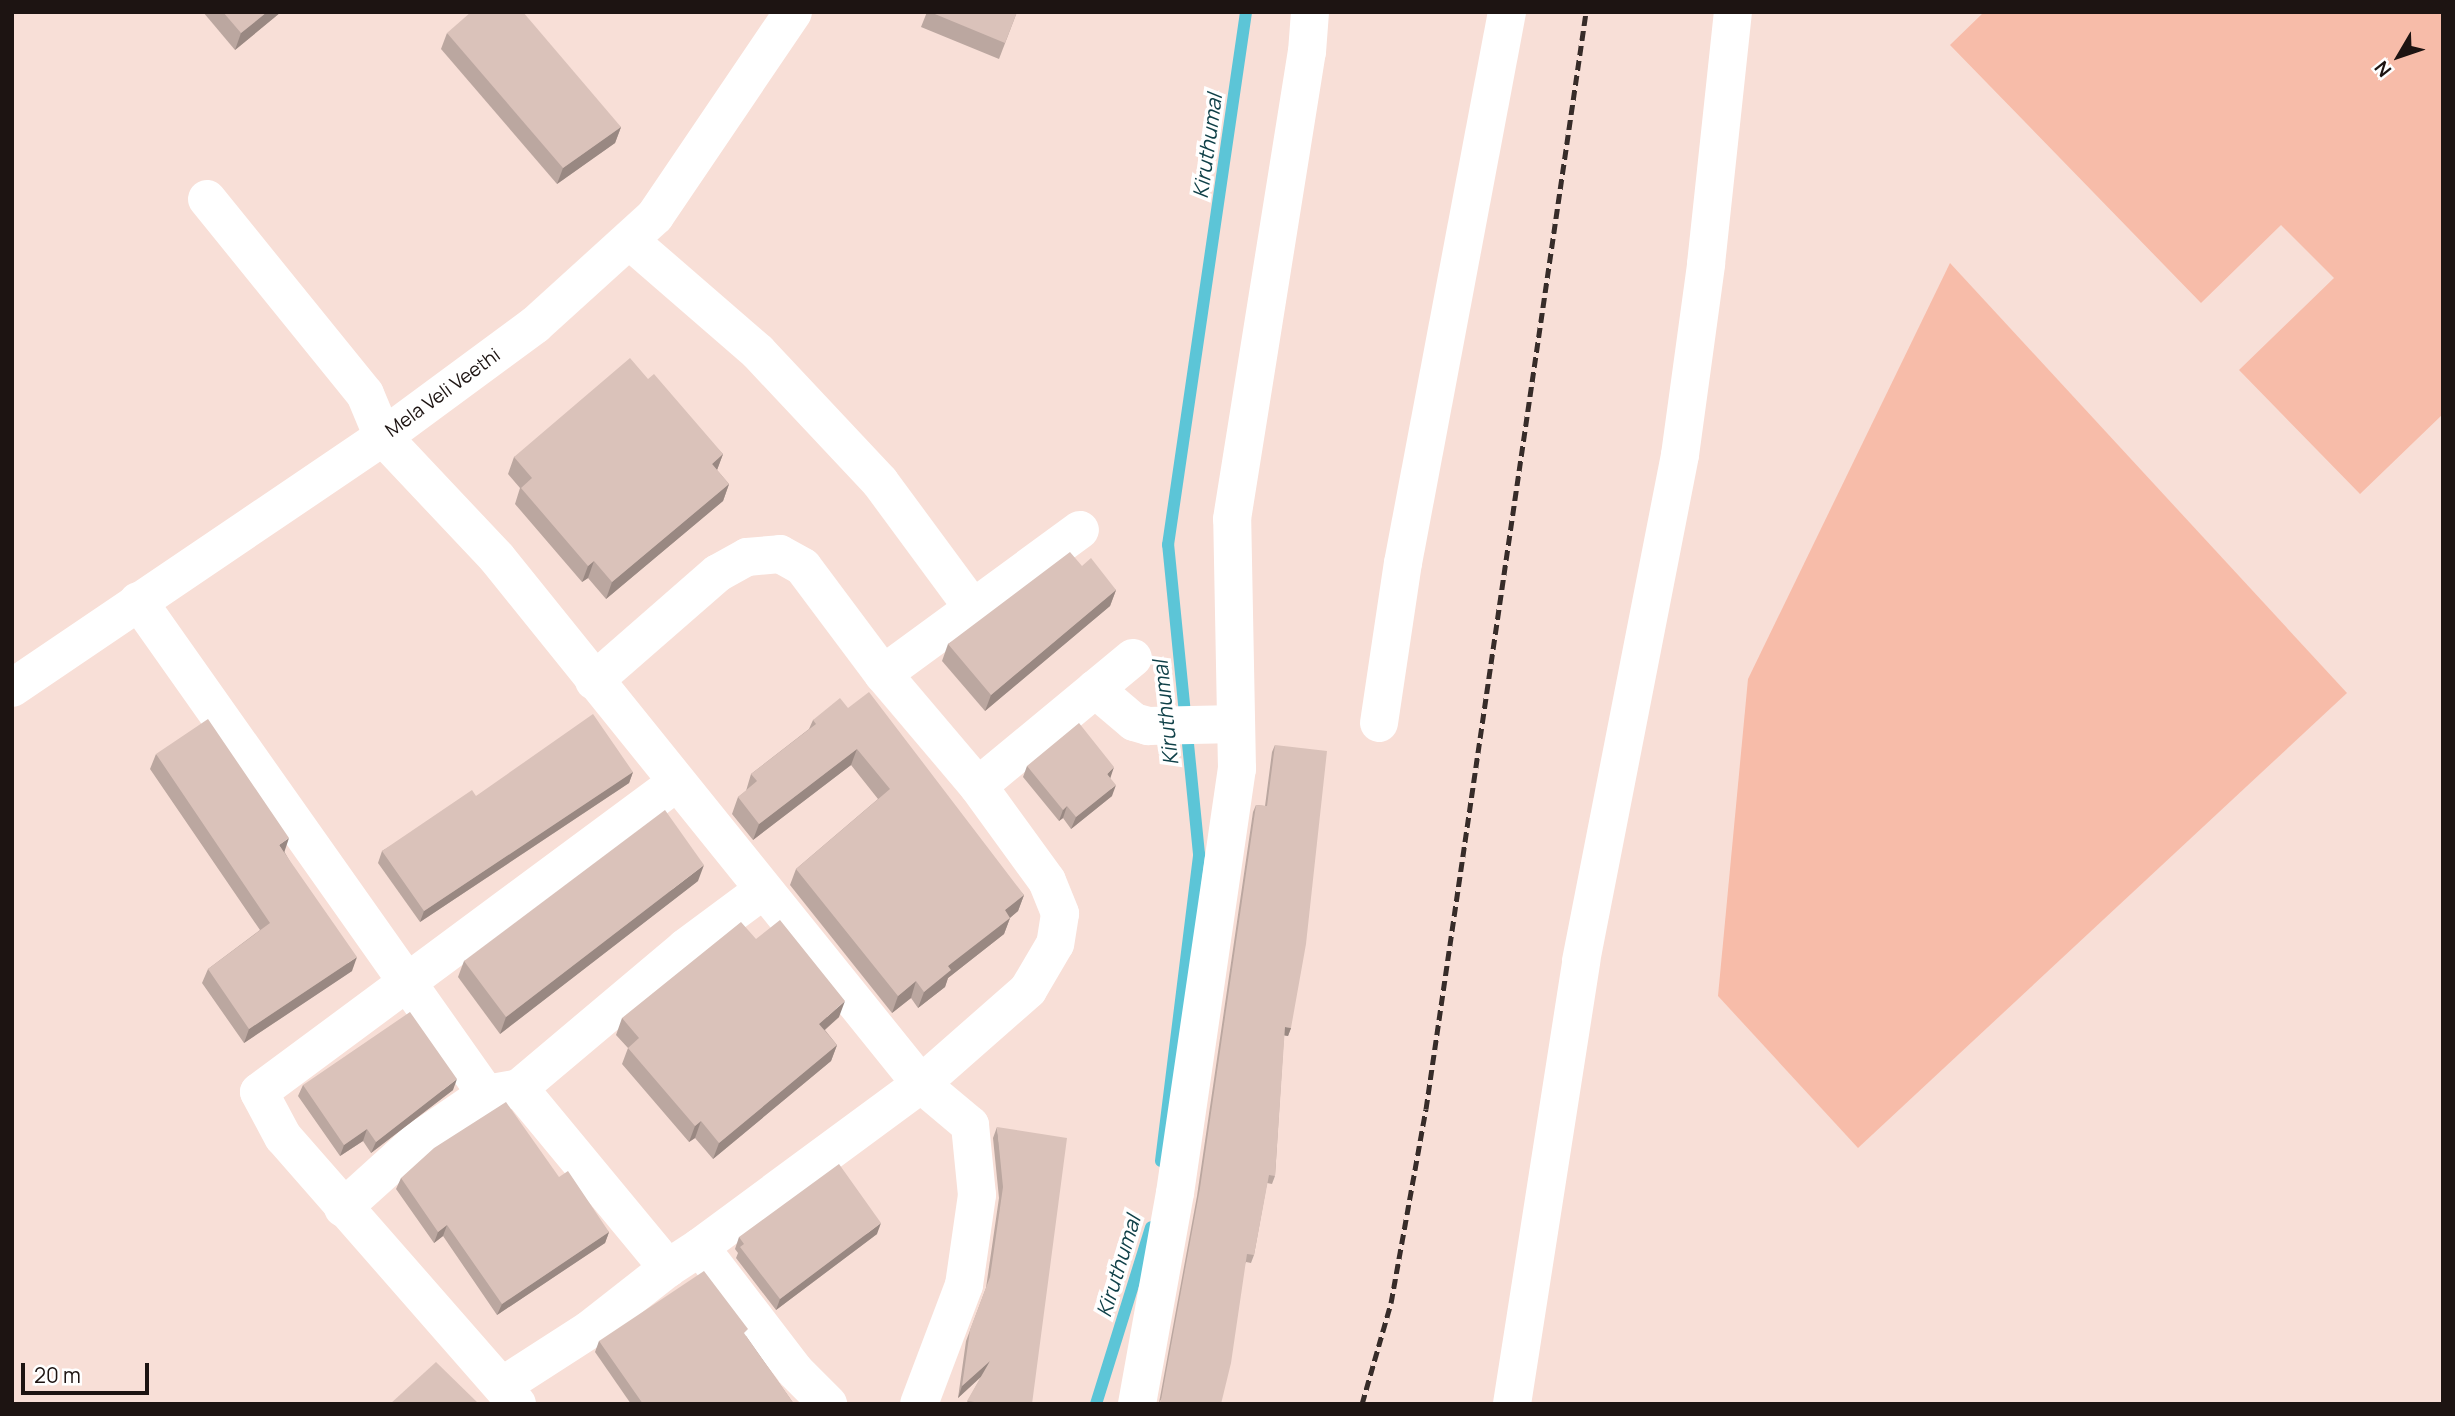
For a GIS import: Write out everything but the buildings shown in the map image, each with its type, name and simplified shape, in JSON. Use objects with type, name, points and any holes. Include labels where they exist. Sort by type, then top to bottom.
[{"type":"street","name":"Mela Veli Veethi","points":[[12,688],[383,437],[535,325],[655,216],[793,12]]},
{"type":"street","points":[[1137,1404],[1171,1218],[1235,783],[1232,519],[1307,52],[1310,12]]},
{"type":"street","points":[[1379,723],[1403,563],[1507,12]]},
{"type":"street","points":[[1512,1404],[1581,961],[1680,455],[1706,264],[1732,12]]},
{"type":"street","points":[[207,199],[365,394],[383,437],[497,558],[762,891],[921,1084],[970,1125],[977,1195],[964,1285],[919,1404]]},
{"type":"street","points":[[630,241],[758,352],[871,472],[975,611]]},
{"type":"street","points":[[883,674],[975,611],[1080,530]]},
{"type":"street","points":[[594,681],[718,573],[747,557],[780,554],[803,567],[883,674],[978,786],[1047,881],[1060,914],[1055,944],[1028,990],[921,1084],[668,1268],[509,1395],[343,1208],[284,1137],[259,1092],[676,783]]},
{"type":"street","points":[[138,601],[407,983],[502,1091],[668,1268]]},
{"type":"street","points":[[978,786],[1133,658]]},
{"type":"street","points":[[1095,689],[1134,722],[1148,726],[1236,724]]},
{"type":"street","points":[[343,1208],[416,1142],[502,1091],[762,891]]},
{"type":"street","points":[[700,1247],[795,1371],[828,1404]]},
{"type":"shaded area","points":[[1984,12],[2443,12],[2443,414],[2360,494],[2239,370],[2334,278],[2281,225],[2201,303],[1950,45]]},
{"type":"shaded area","points":[[1950,263],[2347,693],[1858,1148],[1718,996],[1748,679]]},
{"type":"waterway","name":"Kiruthumal","points":[[1161,1161],[1199,854],[1168,545],[1246,12]]},
{"type":"waterway","name":"Kiruthumal","points":[[1096,1404],[1151,1227]]},
{"type":"railway","points":[[1362,1404],[1391,1303],[1426,1109],[1586,12]]}]
